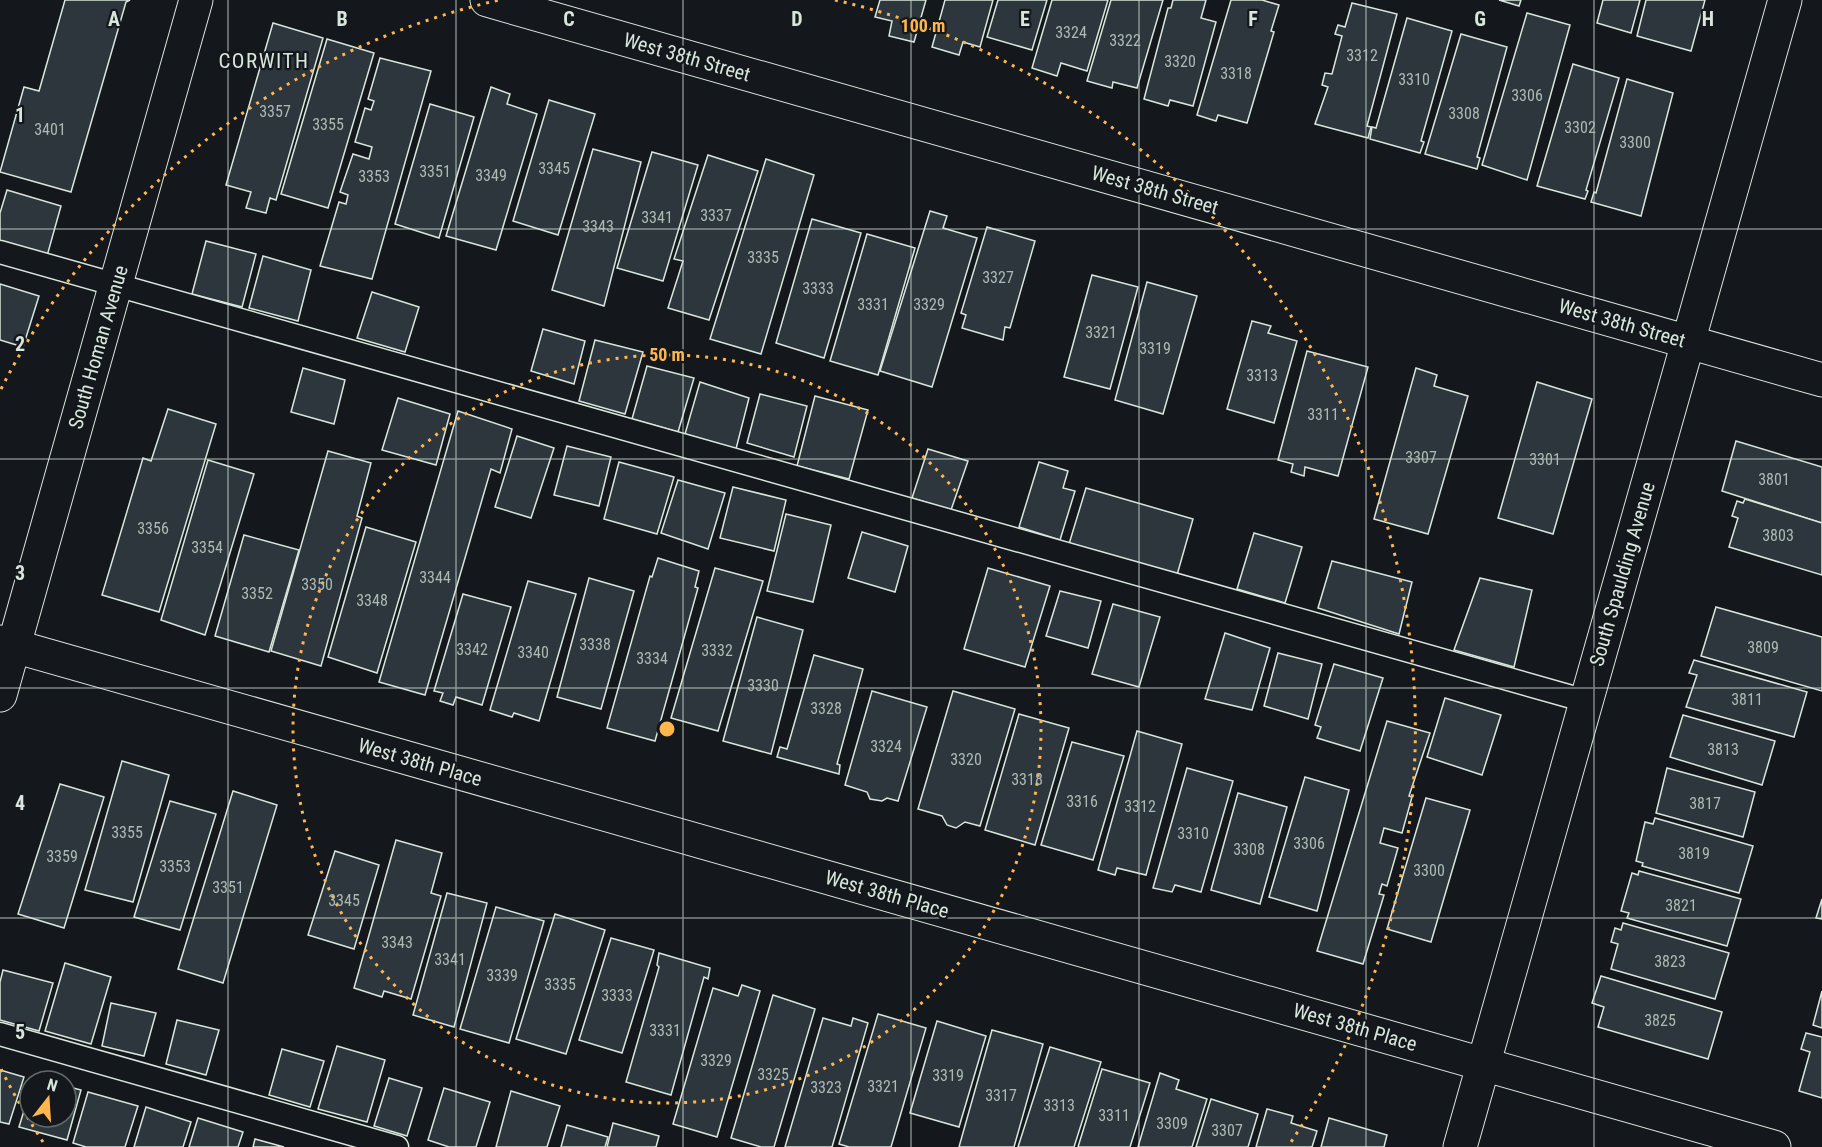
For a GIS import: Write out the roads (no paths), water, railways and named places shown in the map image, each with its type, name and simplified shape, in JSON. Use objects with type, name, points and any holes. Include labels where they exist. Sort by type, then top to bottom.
[{"type":"street","name":"South Homan Avenue","points":[[0,695],[7,644],[116,284],[196,0]]},
{"type":"street","name":"West 38th Street","points":[[487,0],[1822,380]]},
{"type":"street","name":"South Spaulding Avenue","points":[[1460,1147],[1785,0]]},
{"type":"street","name":"West 38th Place","points":[[7,644],[1774,1147]]},
{"type":"lane","points":[[0,252],[1586,701]]},
{"type":"lane","points":[[0,1034],[397,1147]]},
{"type":"district","name":"CORWITH","points":[[264,61]]}]
